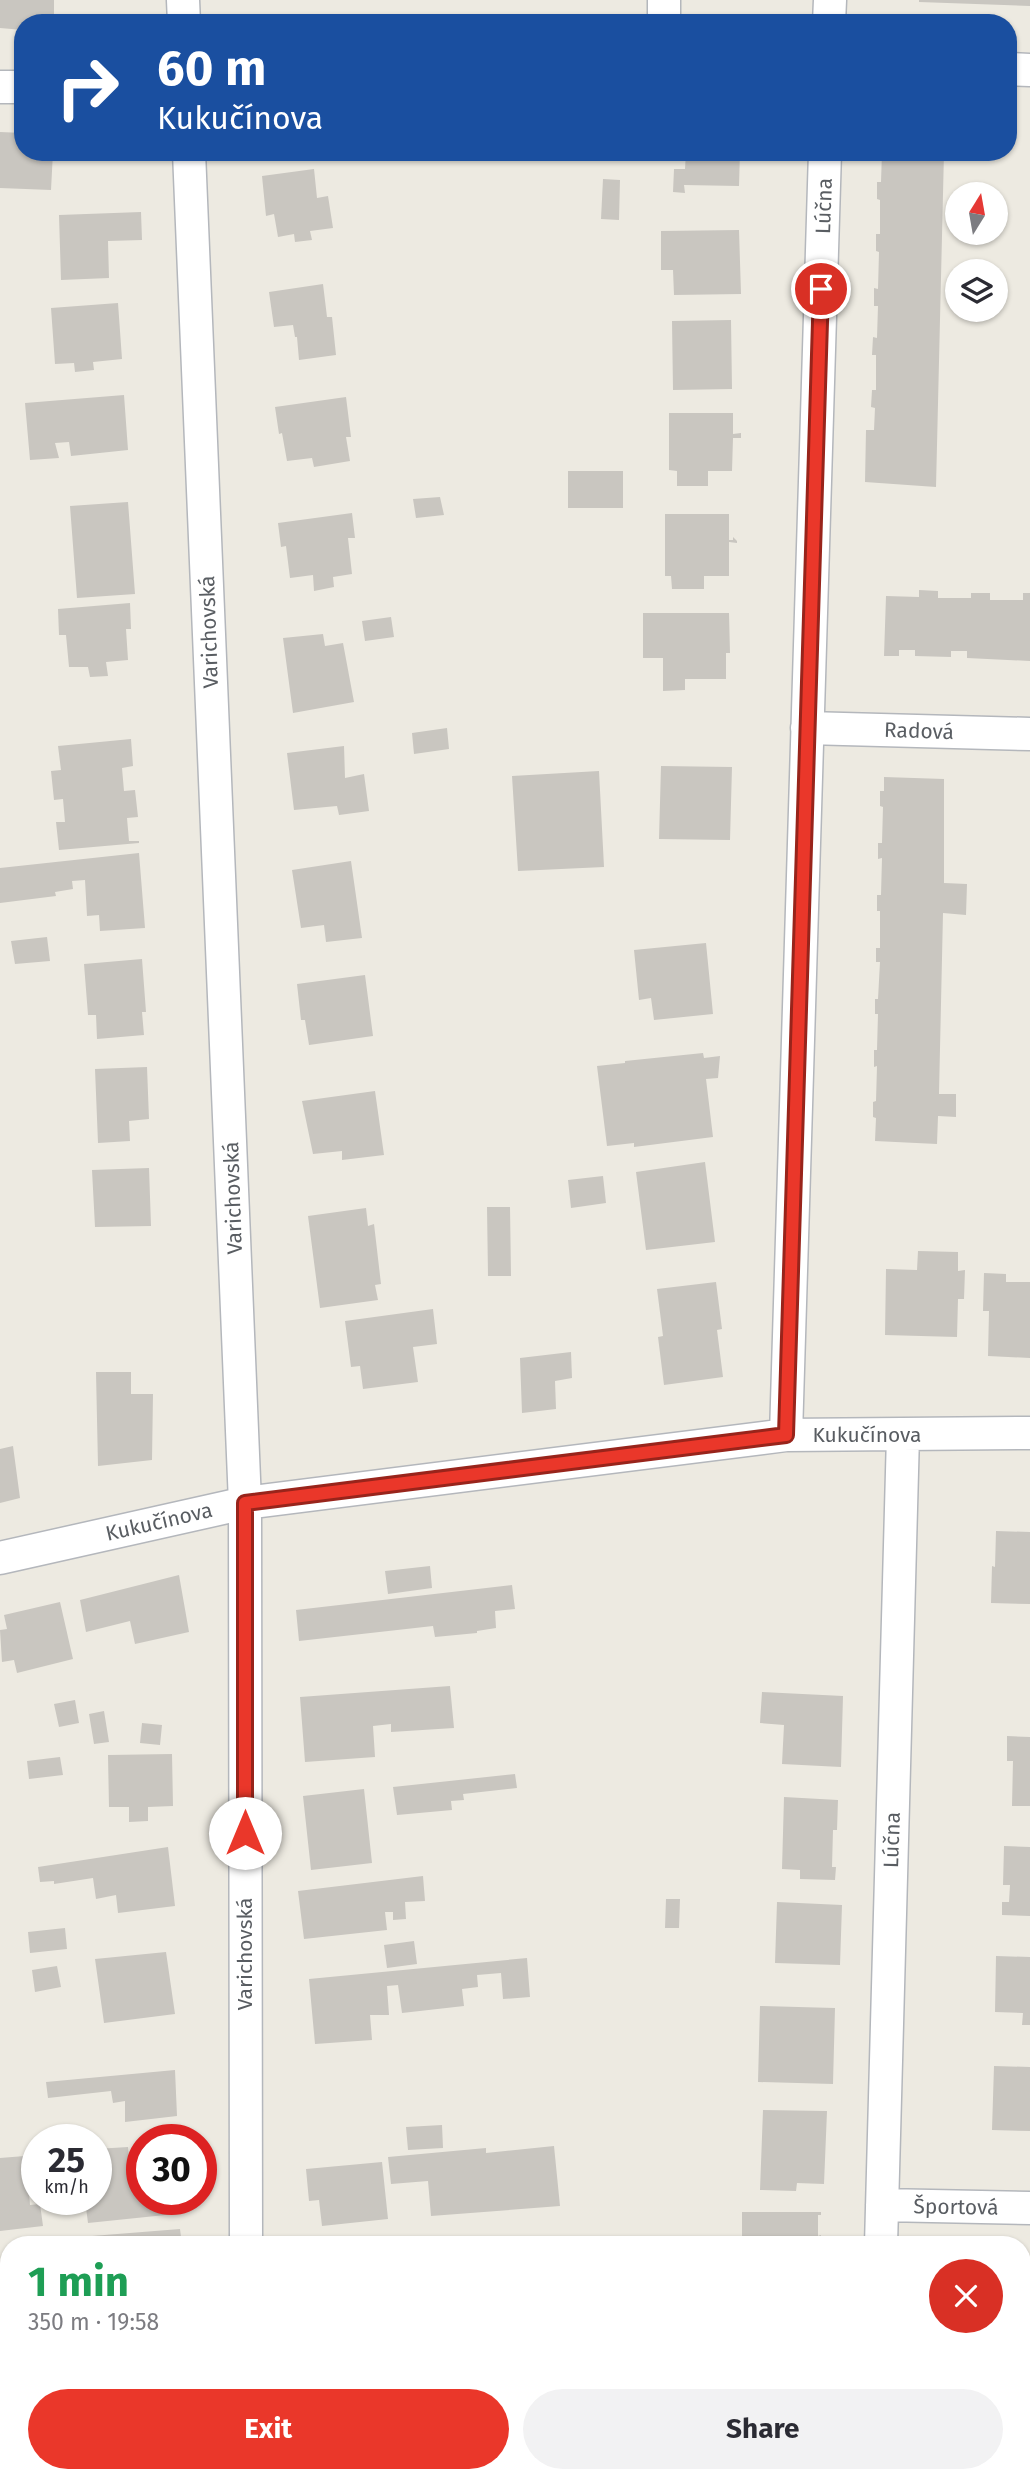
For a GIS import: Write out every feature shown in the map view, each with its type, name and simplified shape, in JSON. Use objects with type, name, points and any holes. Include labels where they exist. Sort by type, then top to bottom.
[{"type":"street","name":"Varichovská","points":[[190,161],[245,1503],[246,2236]]},
{"type":"street","name":"Lúčna","points":[[786,1435],[825,161]]},
{"type":"street","name":"Radová","points":[[807,728],[1030,734]]},
{"type":"street","name":"Kukučínova","points":[[0,1558],[245,1503],[786,1435],[1030,1433]]},
{"type":"street","name":"Lúčna","points":[[881,2236],[903,1435]]},
{"type":"street","name":"Športová","points":[[882,2205],[1030,2208]]},
{"type":"building","points":[[0,0],[54,0],[54,14],[14,14],[14,29],[0,28]]},
{"type":"building","points":[[1030,0],[1030,6],[919,2]]},
{"type":"building","points":[[0,132],[14,133],[14,161],[53,161],[51,190],[0,188]]},
{"type":"building","points":[[685,161],[740,161],[739,186],[684,185],[685,193],[673,192],[674,169],[685,169]]},
{"type":"building","points":[[882,161],[944,161],[936,487],[865,482],[866,430],[874,430],[875,408],[871,407],[872,390],[876,390],[876,355],[872,355],[873,337],[877,338],[878,306],[874,306],[874,288],[878,289],[879,252],[876,251],[876,234],[880,234],[880,200],[877,199],[877,182],[881,182]]},
{"type":"building","points":[[314,169],[317,198],[328,196],[333,228],[310,231],[312,240],[295,242],[294,234],[278,237],[274,214],[266,216],[262,176]]},
{"type":"building","points":[[603,179],[620,180],[619,220],[601,219]]},
{"type":"building","points":[[141,212],[142,240],[108,241],[109,278],[61,280],[59,215]]},
{"type":"building","points":[[739,230],[741,294],[674,295],[673,270],[661,270],[661,231]]},
{"type":"building","points":[[323,284],[327,317],[332,317],[336,355],[299,360],[293,325],[274,327],[269,292]]},
{"type":"building","points":[[118,303],[122,359],[93,362],[94,370],[75,372],[74,363],[55,364],[51,308]]},
{"type":"building","points":[[731,320],[732,389],[673,390],[672,321]]},
{"type":"building","points":[[124,395],[128,450],[71,456],[69,442],[55,443],[59,458],[30,460],[25,403]]},
{"type":"building","points":[[346,397],[351,437],[346,437],[350,461],[314,467],[312,458],[287,461],[275,407]]},
{"type":"building","points":[[669,413],[733,413],[733,434],[741,433],[741,438],[733,438],[732,471],[708,471],[708,486],[677,486],[677,471],[669,470]]},
{"type":"building","points":[[568,471],[623,471],[623,508],[568,508]]},
{"type":"building","points":[[440,497],[444,515],[416,518],[413,499]]},
{"type":"building","points":[[128,502],[135,594],[77,598],[70,506]]},
{"type":"building","points":[[352,513],[355,538],[348,538],[352,574],[333,577],[334,587],[314,591],[313,575],[290,578],[286,546],[281,547],[278,523]]},
{"type":"building","points":[[665,514],[729,514],[729,540],[733,540],[733,537],[737,543],[729,542],[729,576],[704,576],[704,589],[672,589],[671,576],[665,576]]},
{"type":"building","points":[[919,590],[938,591],[938,598],[971,598],[971,593],[990,593],[990,600],[1023,600],[1023,593],[1030,593],[1030,661],[967,658],[967,651],[951,651],[951,657],[915,656],[915,650],[899,650],[899,656],[884,656],[886,596],[919,597]]},
{"type":"building","points":[[130,603],[131,629],[126,629],[128,660],[106,662],[108,676],[90,677],[88,667],[69,667],[66,635],[59,635],[58,609]]},
{"type":"building","points":[[643,613],[729,613],[730,653],[726,653],[726,679],[685,679],[685,690],[663,691],[663,658],[643,658]]},
{"type":"building","points":[[391,617],[394,637],[365,641],[362,621]]},
{"type":"building","points":[[323,634],[325,646],[343,643],[354,702],[293,713],[283,638]]},
{"type":"building","points":[[447,728],[449,749],[414,754],[412,733]]},
{"type":"building","points":[[131,739],[133,766],[122,768],[124,791],[135,790],[138,817],[127,818],[129,841],[139,843],[59,850],[56,822],[65,822],[63,799],[54,800],[51,771],[61,770],[58,746]]},
{"type":"building","points":[[344,746],[345,778],[364,774],[369,811],[339,815],[337,806],[294,810],[287,753]]},
{"type":"building","points":[[661,766],[732,767],[730,840],[659,839]]},
{"type":"building","points":[[599,771],[604,867],[518,871],[512,776]]},
{"type":"building","points":[[884,777],[944,779],[944,883],[967,884],[966,915],[943,913],[939,1094],[956,1094],[956,1117],[938,1116],[937,1144],[875,1141],[876,1118],[873,1117],[873,1102],[876,1101],[877,1066],[874,1067],[874,1050],[877,1050],[878,1014],[875,1014],[875,999],[878,999],[880,962],[876,962],[876,948],[880,948],[877,895],[881,895],[882,858],[878,859],[878,843],[882,843],[883,807],[880,806],[880,791],[884,791]]},
{"type":"building","points":[[139,853],[145,928],[100,931],[99,915],[87,916],[85,880],[72,881],[73,889],[55,892],[56,896],[0,903],[0,868]]},
{"type":"building","points":[[351,861],[362,938],[326,942],[324,925],[301,928],[292,870]]},
{"type":"building","points":[[47,937],[50,961],[15,964],[11,941]]},
{"type":"building","points":[[706,943],[713,1014],[654,1020],[651,998],[639,1000],[634,950]]},
{"type":"building","points":[[142,959],[146,1012],[142,1012],[144,1035],[97,1039],[96,1015],[88,1015],[84,964]]},
{"type":"building","points":[[365,975],[373,1036],[309,1045],[305,1020],[301,1020],[297,984]]},
{"type":"building","points":[[703,1053],[704,1058],[720,1056],[718,1078],[706,1079],[713,1137],[634,1147],[634,1143],[607,1146],[597,1066]]},
{"type":"building","points":[[147,1067],[149,1119],[129,1121],[130,1141],[98,1143],[95,1069]]},
{"type":"building","points":[[375,1091],[384,1155],[342,1160],[342,1151],[313,1154],[302,1101]]},
{"type":"building","points":[[705,1162],[715,1242],[646,1250],[636,1172]]},
{"type":"building","points":[[149,1168],[151,1226],[95,1227],[92,1170]]},
{"type":"building","points":[[603,1176],[606,1203],[571,1208],[568,1180]]},
{"type":"building","points":[[487,1207],[510,1207],[511,1276],[488,1276]]},
{"type":"building","points":[[366,1208],[368,1226],[374,1224],[381,1284],[375,1285],[378,1300],[320,1308],[308,1216]]},
{"type":"building","points":[[918,1251],[958,1252],[958,1271],[965,1270],[964,1299],[958,1299],[957,1337],[885,1335],[886,1269],[917,1270]]},
{"type":"building","points":[[984,1273],[1006,1274],[1006,1282],[1030,1282],[1030,1358],[988,1356],[989,1311],[983,1311]]},
{"type":"building","points":[[716,1282],[722,1329],[717,1330],[723,1377],[664,1385],[658,1337],[663,1336],[657,1289]]},
{"type":"building","points":[[433,1309],[437,1344],[413,1347],[418,1382],[363,1389],[360,1366],[351,1367],[345,1321]]},
{"type":"building","points":[[571,1352],[572,1378],[555,1381],[556,1409],[522,1413],[520,1358]]},
{"type":"building","points":[[96,1372],[131,1372],[131,1394],[153,1394],[152,1460],[98,1466]]},
{"type":"building","points":[[13,1446],[20,1498],[0,1503],[0,1449]]},
{"type":"building","points":[[996,1531],[1030,1532],[1030,1604],[991,1603]]},
{"type":"building","points":[[430,1566],[432,1588],[388,1594],[385,1571]]},
{"type":"building","points":[[179,1575],[189,1632],[135,1644],[130,1621],[86,1632],[80,1600]]},
{"type":"building","points":[[512,1585],[515,1609],[495,1611],[496,1628],[477,1633],[435,1637],[433,1626],[299,1641],[296,1610]]},
{"type":"building","points":[[60,1602],[73,1659],[17,1673],[14,1660],[2,1662],[0,1630],[7,1629],[4,1615]]},
{"type":"building","points":[[450,1686],[454,1728],[391,1732],[391,1724],[373,1726],[375,1757],[305,1762],[300,1697]]},
{"type":"building","points":[[762,1692],[843,1696],[841,1767],[782,1764],[784,1725],[760,1723]]},
{"type":"building","points":[[75,1700],[79,1723],[59,1727],[54,1704]]},
{"type":"building","points":[[104,1711],[109,1742],[94,1744],[89,1714]]},
{"type":"building","points":[[142,1723],[162,1725],[160,1745],[140,1743]]},
{"type":"building","points":[[1007,1736],[1030,1737],[1030,1806],[1012,1806],[1013,1761],[1007,1761]]},
{"type":"building","points":[[172,1754],[173,1806],[148,1807],[148,1821],[129,1822],[129,1807],[109,1807],[108,1755]]},
{"type":"building","points":[[60,1757],[63,1775],[29,1779],[27,1761]]},
{"type":"building","points":[[515,1774],[517,1788],[463,1794],[464,1800],[451,1801],[452,1810],[397,1815],[393,1787]]},
{"type":"building","points":[[364,1789],[372,1863],[311,1870],[303,1796]]},
{"type":"building","points":[[784,1797],[838,1800],[837,1830],[833,1830],[832,1867],[836,1867],[835,1880],[800,1879],[800,1870],[782,1869]]},
{"type":"building","points":[[1004,1846],[1030,1847],[1030,1916],[1002,1915],[1002,1902],[1009,1902],[1010,1885],[1003,1885]]},
{"type":"building","points":[[168,1847],[175,1906],[118,1913],[116,1895],[96,1899],[93,1878],[54,1884],[54,1881],[40,1882],[38,1867]]},
{"type":"building","points":[[423,1876],[425,1901],[405,1902],[406,1919],[393,1920],[393,1912],[385,1912],[387,1930],[304,1939],[298,1891]]},
{"type":"building","points":[[666,1899],[680,1899],[679,1928],[665,1928]]},
{"type":"building","points":[[777,1902],[842,1905],[840,1965],[775,1963]]},
{"type":"building","points":[[65,1928],[67,1949],[30,1953],[28,1932]]},
{"type":"building","points":[[414,1941],[417,1964],[387,1968],[384,1945]]},
{"type":"building","points":[[166,1952],[175,2014],[104,2023],[95,1959]]},
{"type":"building","points":[[996,1956],[1030,1957],[1030,2025],[1022,2025],[1023,2013],[995,2012]]},
{"type":"building","points":[[527,1958],[530,1997],[503,1999],[501,1973],[477,1975],[478,1987],[462,1989],[464,2006],[402,2013],[398,1985],[387,1986],[389,2015],[370,2015],[372,2040],[315,2044],[309,1979]]},
{"type":"building","points":[[57,1966],[61,1987],[35,1992],[32,1970]]},
{"type":"building","points":[[760,2006],[835,2008],[833,2084],[758,2082]]},
{"type":"building","points":[[994,2066],[1030,2067],[1030,2131],[992,2130]]},
{"type":"building","points":[[175,2070],[177,2116],[125,2122],[125,2101],[113,2103],[111,2091],[48,2098],[46,2082]]},
{"type":"building","points":[[763,2110],[827,2111],[824,2184],[797,2183],[796,2191],[760,2190]]},
{"type":"building","points":[[442,2125],[443,2148],[408,2150],[406,2127]]},
{"type":"building","points":[[554,2146],[560,2206],[431,2216],[428,2181],[391,2184],[388,2157],[486,2148],[486,2153]]},
{"type":"building","points":[[126,2147],[126,2215],[165,2215],[88,2223],[87,2215],[112,2215],[112,2148]]},
{"type":"building","points":[[21,2156],[21,2215],[42,2215],[43,2226],[0,2231],[0,2158]]},
{"type":"building","points":[[382,2162],[388,2219],[322,2226],[319,2200],[309,2201],[306,2169]]},
{"type":"building","points":[[742,2212],[821,2212],[821,2215],[818,2215],[818,2236],[742,2236]]},
{"type":"building","points":[[180,2229],[181,2236],[92,2236]]},
{"type":"route","points":[[245,1833],[245,1503],[786,1435],[821,289]]}]
